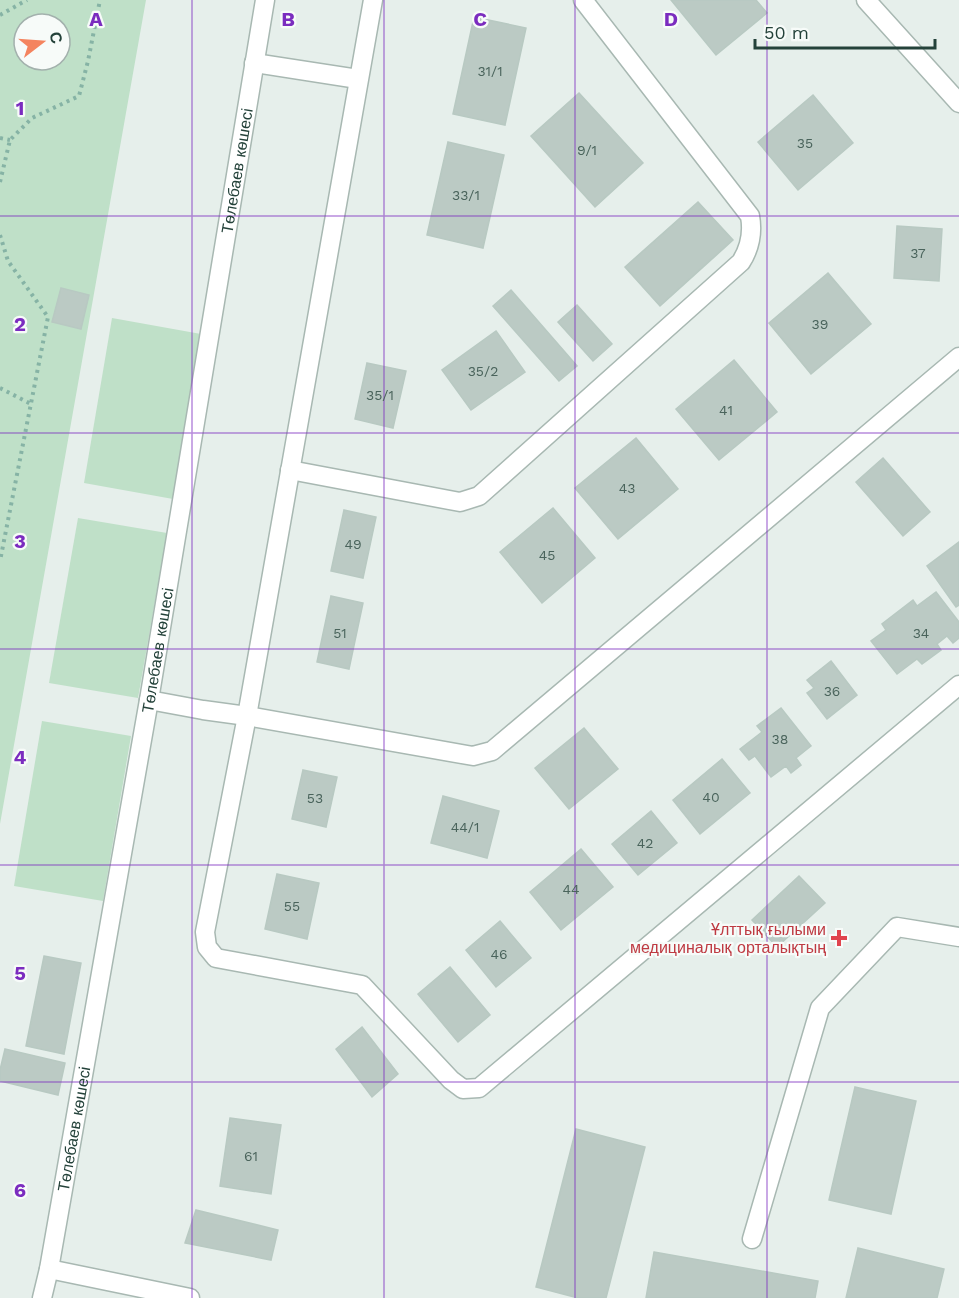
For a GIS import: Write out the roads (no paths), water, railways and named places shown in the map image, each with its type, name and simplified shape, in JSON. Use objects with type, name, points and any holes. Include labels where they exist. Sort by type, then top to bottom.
[{"type":"street","name":"Төлебаев көшесі","points":[[42,1298],[149,700],[265,0]]},
{"type":"street","points":[[373,0],[248,716],[205,932],[207,947],[216,958],[362,985],[451,1080],[463,1089],[479,1088],[959,685]]},
{"type":"street","points":[[290,470],[460,502],[479,496],[741,262],[748,251],[752,227],[750,216],[583,0]]},
{"type":"street","points":[[866,0],[959,103]]},
{"type":"street","points":[[254,63],[358,79]]},
{"type":"street","points":[[149,700],[472,756],[492,751],[959,357]]},
{"type":"street","points":[[752,1239],[820,1008],[897,927],[959,937]]},
{"type":"street","points":[[49,1269],[190,1298]]},
{"type":"place","name":"Ұлттық ғылыми медициналық орталықтың","points":[[839,938]]}]
